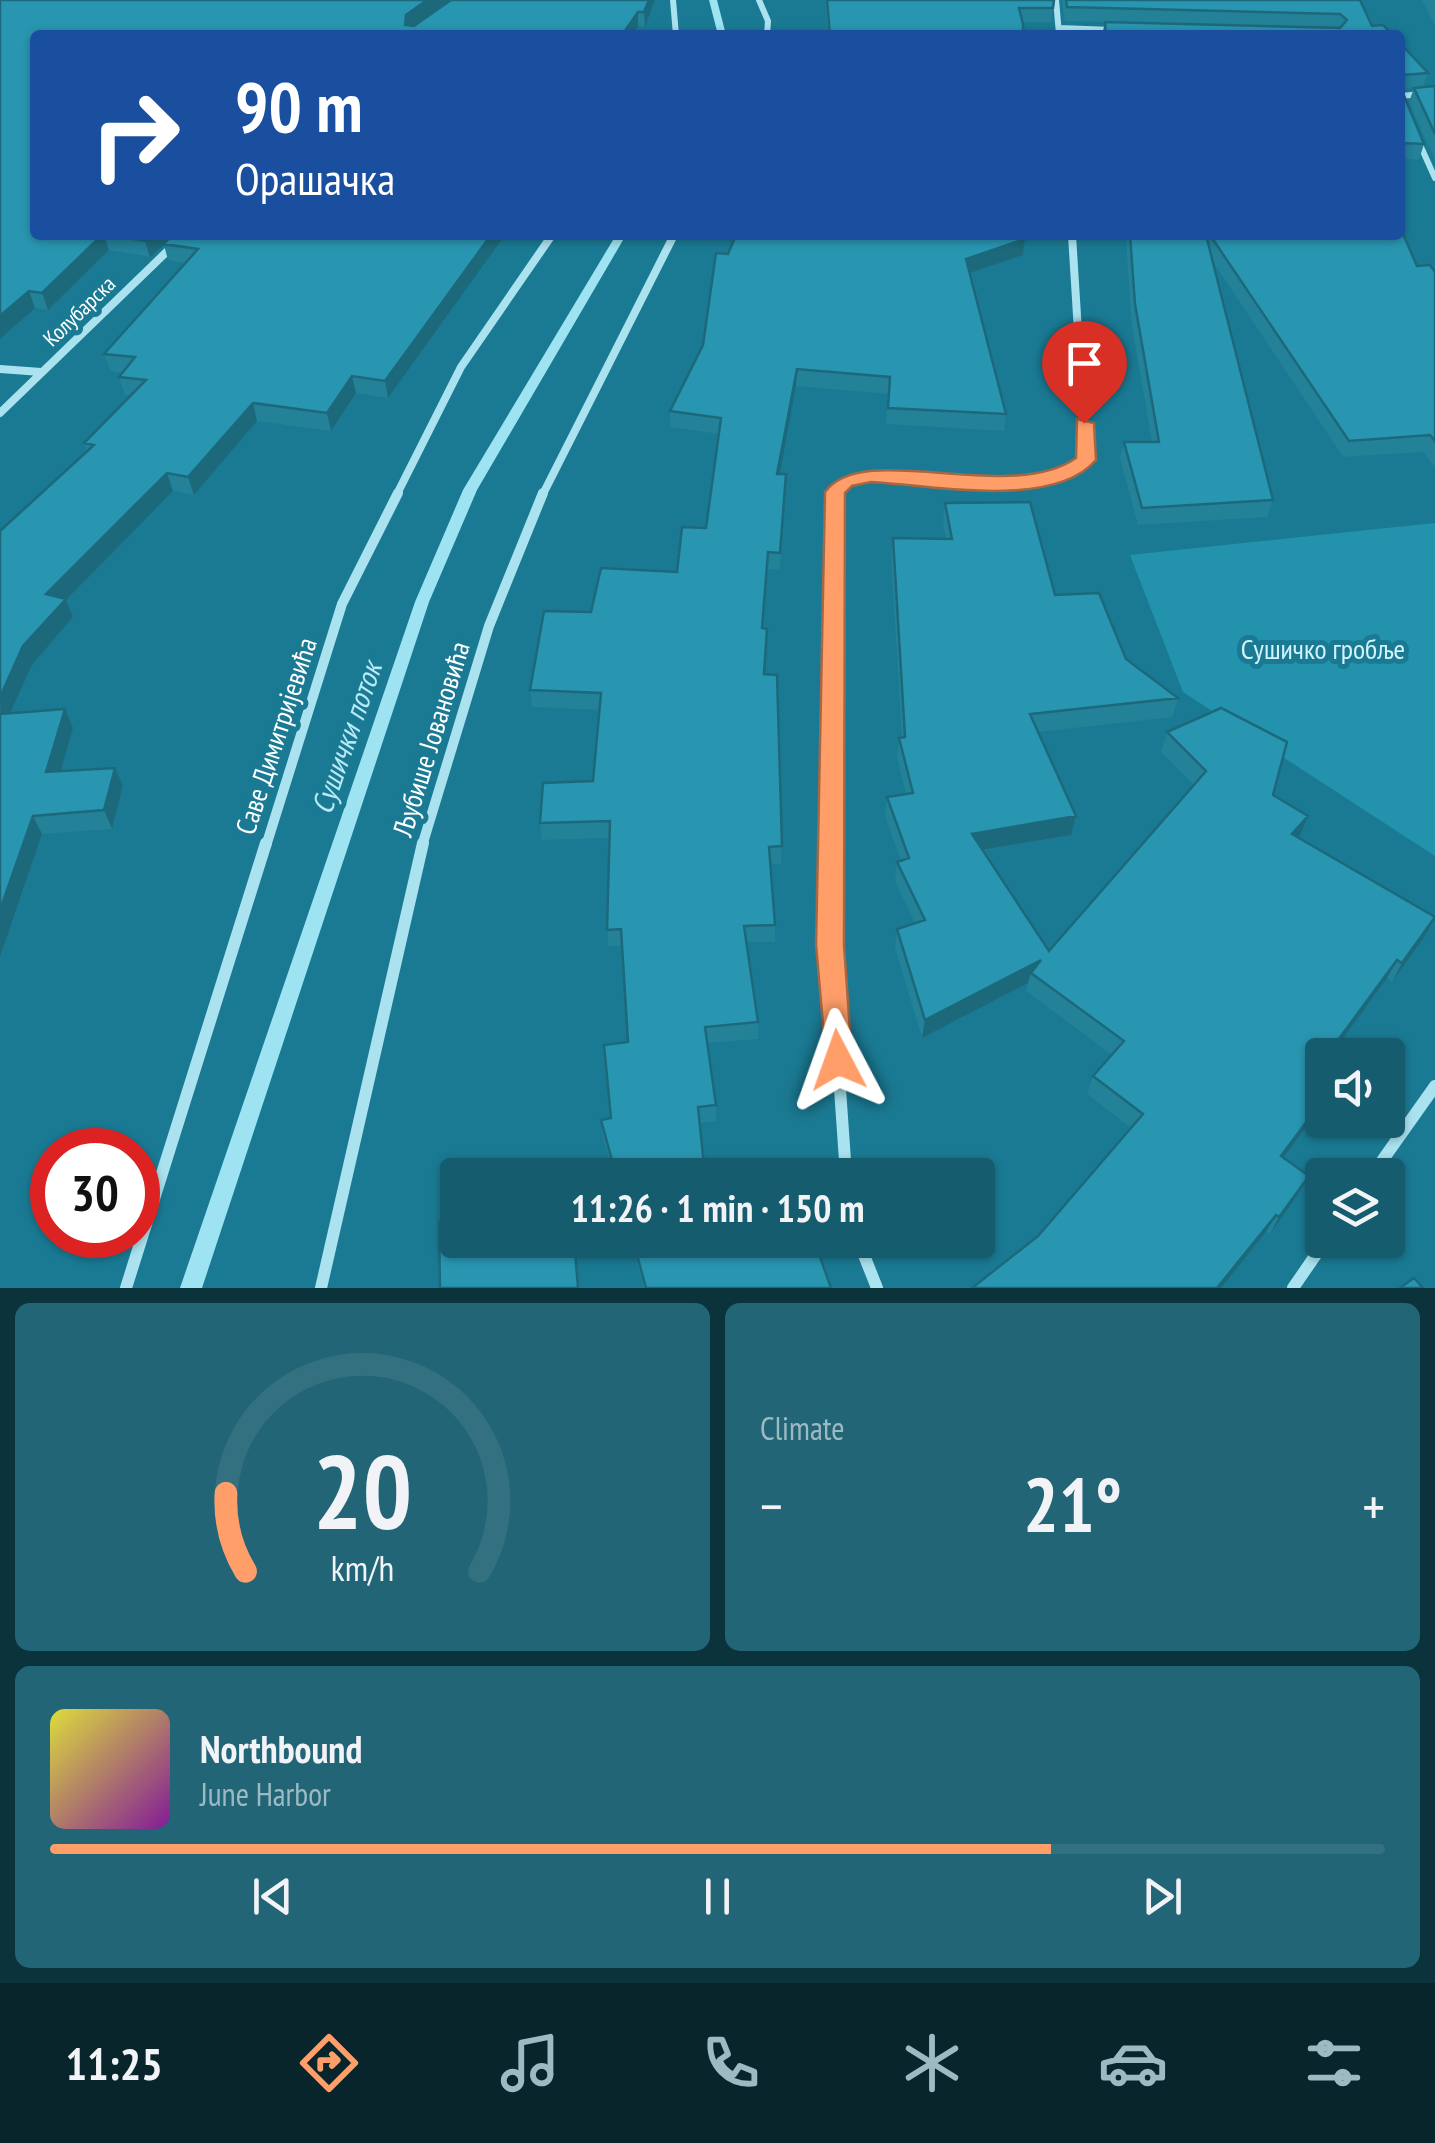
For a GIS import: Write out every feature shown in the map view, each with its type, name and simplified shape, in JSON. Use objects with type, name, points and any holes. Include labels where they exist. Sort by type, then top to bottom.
[{"type":"street","points":[[673,0],[676,30]]},
{"type":"street","points":[[759,0],[768,21],[767,30]]},
{"type":"street","points":[[1056,0],[1059,30]]},
{"type":"street","points":[[1405,96],[1435,93]]},
{"type":"street","points":[[1405,109],[1407,114]]},
{"type":"street","points":[[1414,130],[1435,178]]},
{"type":"street","name":"Колубарска","points":[[0,412],[179,240]]},
{"type":"street","name":"Саве Димитријевића","points":[[126,1288],[342,604],[461,367],[549,240]]},
{"type":"street","name":"Љубише Јовановића","points":[[321,1288],[415,867],[489,628],[555,459],[671,240]]},
{"type":"street","points":[[845,1158],[830,945],[835,492],[845,481],[871,476],[1025,484],[1062,478],[1086,460],[1072,240]]},
{"type":"street","points":[[0,369],[41,372]]},
{"type":"street","points":[[1384,1158],[1435,1086]]},
{"type":"street","points":[[865,1258],[876,1288]]},
{"type":"street","points":[[1292,1288],[1313,1258]]},
{"type":"green space","name":"Сушичко гробље","points":[[1435,523],[1435,856],[1183,692],[1130,555]]},
{"type":"building","points":[[0,0],[427,0],[406,15],[405,25],[414,26],[451,0],[649,0],[644,12],[638,12],[625,30],[30,30],[30,240],[97,240],[42,293],[29,291],[0,316]]},
{"type":"building","points":[[827,0],[1054,0],[1053,8],[1019,8],[1023,30],[830,30]]},
{"type":"building","points":[[1066,0],[1360,0],[1372,26],[1383,25],[1388,30],[1106,30],[1105,22],[1340,28],[1347,20],[1340,14],[1067,7]]},
{"type":"building","points":[[1405,48],[1428,73],[1405,75]]},
{"type":"building","points":[[1435,86],[1435,134],[1414,88]]},
{"type":"building","points":[[1405,98],[1424,144],[1405,143]]},
{"type":"building","points":[[1405,238],[1417,266],[1430,265],[1435,272],[1435,441],[1430,435],[1349,441],[1213,240]]},
{"type":"building","points":[[168,240],[487,240],[385,381],[352,376],[327,413],[253,403],[188,477],[167,473],[46,594],[66,599],[23,646],[0,697],[0,531],[94,445],[84,443],[146,380],[119,377],[135,357],[104,354],[198,249],[164,244]]},
{"type":"building","points":[[734,240],[1022,240],[966,259],[1006,414],[888,408],[890,377],[797,369],[777,474],[786,474],[780,553],[768,552],[762,628],[767,629],[764,674],[777,675],[782,846],[769,847],[775,925],[744,926],[758,1022],[705,1027],[716,1105],[698,1107],[703,1158],[611,1158],[601,1120],[611,1118],[604,1045],[628,1042],[621,929],[607,930],[610,821],[540,823],[543,783],[593,781],[601,693],[530,690],[544,611],[591,612],[601,568],[677,572],[682,527],[706,528],[721,418],[670,411],[703,345],[716,253],[728,254]]},
{"type":"building","points":[[1130,240],[1207,240],[1273,500],[1142,508],[1124,442],[1159,442],[1135,304]]},
{"type":"building","points":[[1030,502],[1055,595],[1099,593],[1126,659],[1178,698],[1030,714],[1076,816],[972,834],[1049,951],[1206,771],[1167,732],[1221,708],[1287,742],[1273,795],[1308,816],[1292,834],[1435,917],[1402,963],[1397,960],[1340,1038],[1305,1038],[1305,1124],[1281,1156],[1305,1173],[1305,1181],[1217,1288],[972,1288],[1038,1236],[1143,1114],[1093,1076],[1124,1041],[1031,973],[1041,960],[925,1020],[897,929],[925,920],[897,862],[909,858],[887,797],[913,793],[899,738],[905,737],[893,538],[952,539],[945,503]]},
{"type":"building","points":[[65,709],[46,772],[115,768],[104,810],[33,816],[0,910],[0,714]]},
{"type":"building","points":[[439,1222],[440,1258],[576,1258],[578,1288],[440,1288]]},
{"type":"building","points":[[638,1258],[820,1258],[831,1288],[646,1288]]},
{"type":"building","points":[[1414,1278],[1423,1288],[1400,1288]]},
{"type":"waterway","name":"Сушички поток","points":[[713,0],[721,30]]},
{"type":"waterway","name":"Сушички поток","points":[[191,1288],[422,602],[470,490],[618,240]]},
{"type":"route","points":[[838,1060],[830,945],[835,492],[845,481],[871,476],[1025,484],[1062,478],[1086,460],[1084,423]]}]
